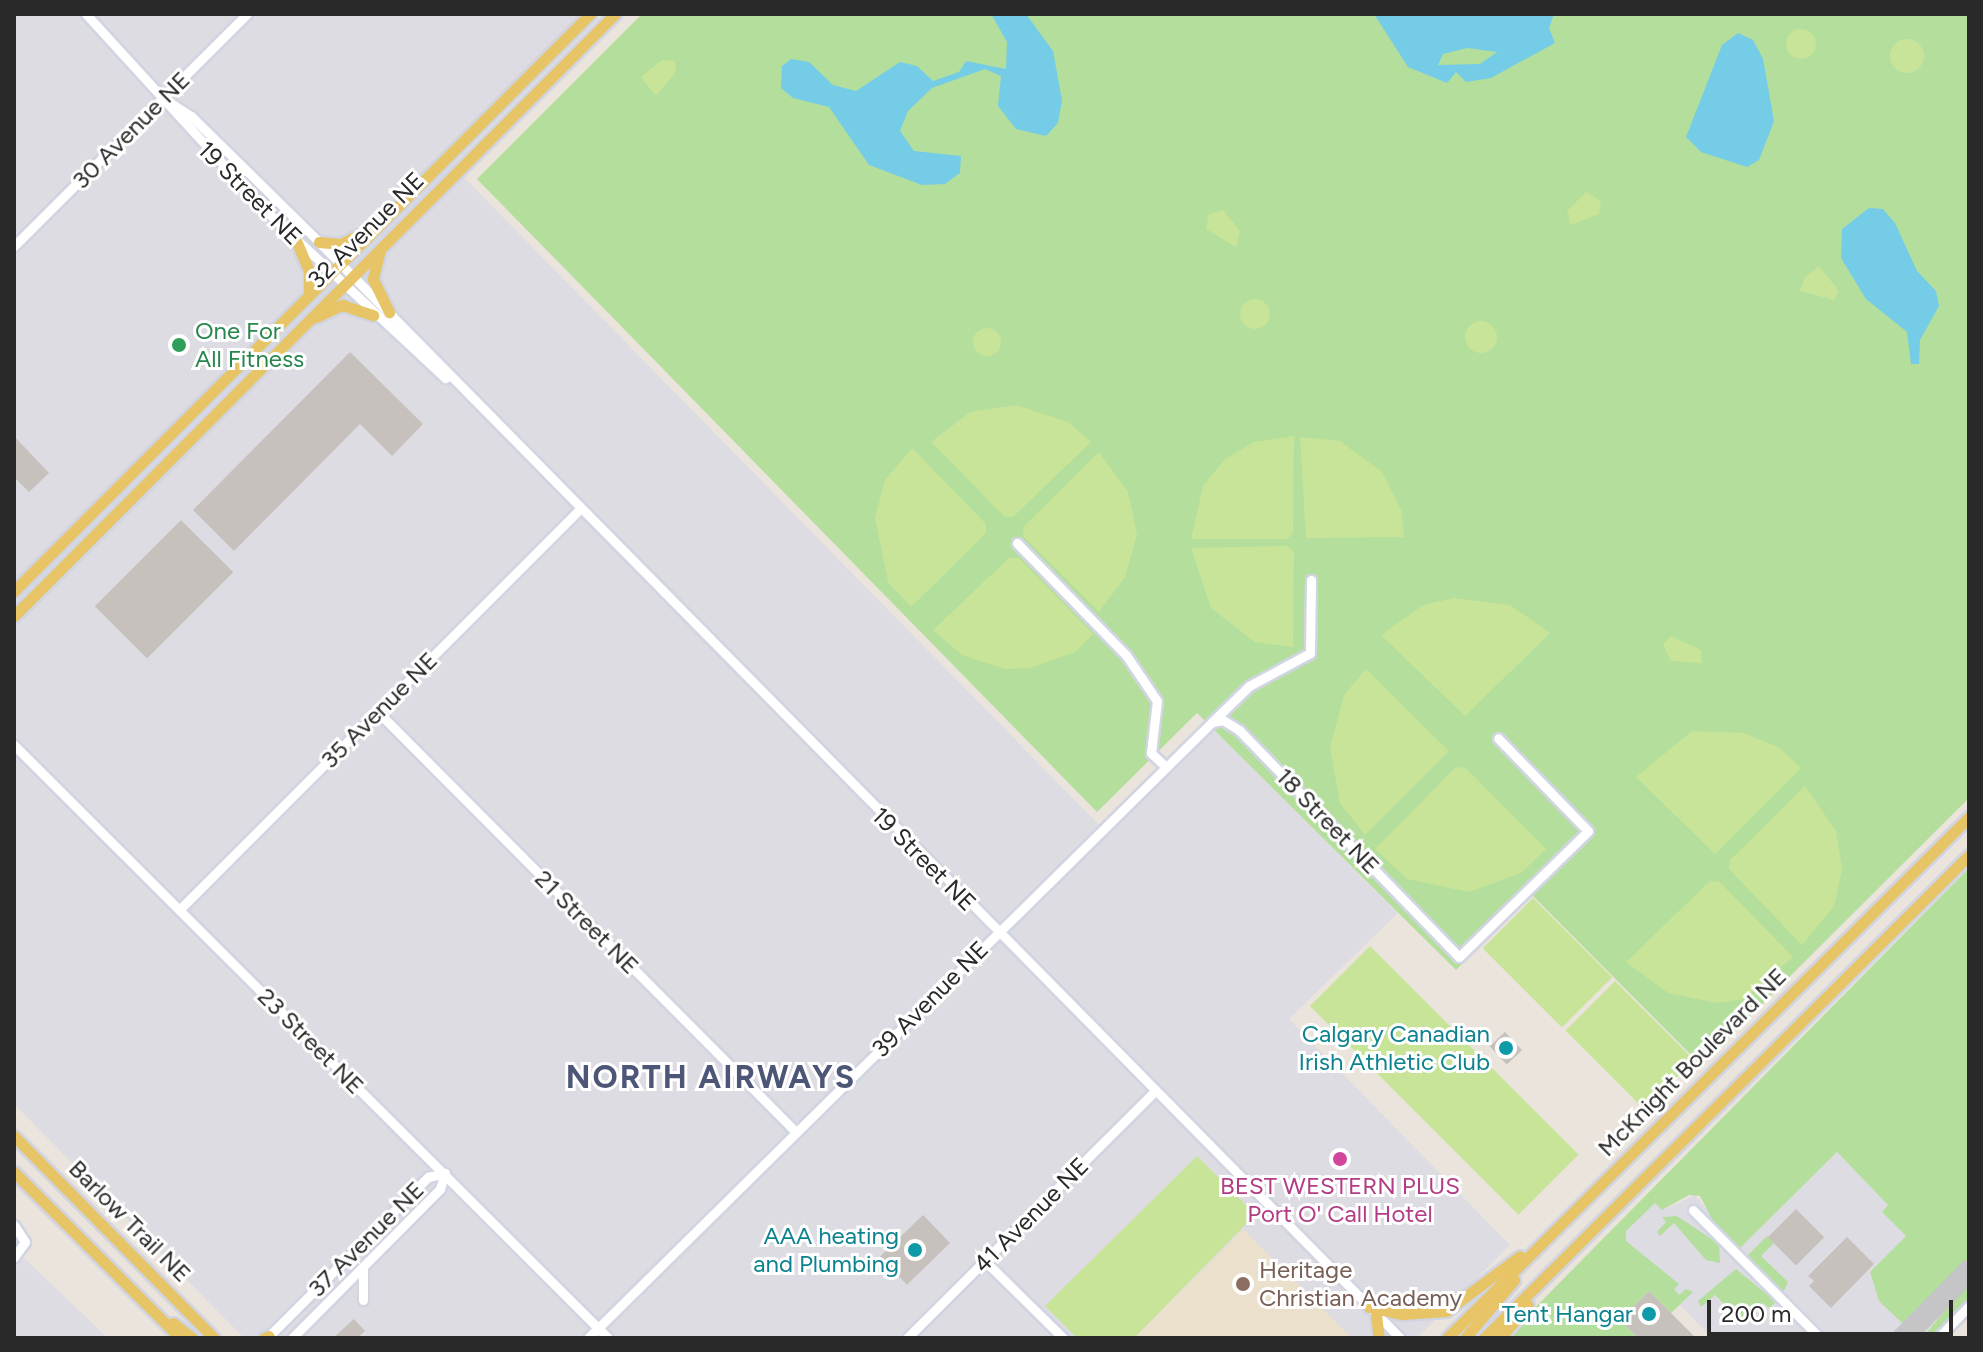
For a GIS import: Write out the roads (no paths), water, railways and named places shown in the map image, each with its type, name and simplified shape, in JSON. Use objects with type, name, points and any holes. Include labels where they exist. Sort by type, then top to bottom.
[{"type":"main road","name":"32 Avenue NE","points":[[14,591],[590,14]]},
{"type":"main road","name":"32 Avenue NE","points":[[14,616],[615,14]]},
{"type":"main road","points":[[319,242],[341,244],[381,224]]},
{"type":"main road","points":[[295,238],[309,271],[309,295]]},
{"type":"main road","points":[[382,246],[373,279],[389,312]]},
{"type":"main road","points":[[302,326],[342,305],[373,315]]},
{"type":"main road","name":"McKnight Boulevard NE","points":[[1447,1338],[1969,817]]},
{"type":"main road","name":"McKnight Boulevard NE","points":[[1484,1338],[1969,855]]},
{"type":"main road","name":"Barlow Trail NE","points":[[14,1136],[214,1338]]},
{"type":"main road","name":"Barlow Trail NE","points":[[14,1172],[180,1338]]},
{"type":"main road","points":[[1379,1338],[1373,1311],[1403,1314],[1446,1311],[1570,1215]]},
{"type":"main road","points":[[1500,1338],[1598,1227]]},
{"type":"main road","points":[[1465,1338],[1541,1244]]},
{"type":"main road","points":[[135,1293],[192,1338]]},
{"type":"street","name":"19 Street NE","points":[[86,14],[163,98],[182,125],[373,315],[449,380]]},
{"type":"street","name":"30 Avenue NE","points":[[14,246],[247,14]]},
{"type":"street","name":"19 Street NE","points":[[163,98],[191,116],[389,312],[449,380],[1400,1338]]},
{"type":"street","name":"35 Avenue NE","points":[[180,909],[579,510]]},
{"type":"street","points":[[1017,543],[1126,655],[1157,701],[1151,753],[1165,766]]},
{"type":"street","name":"39 Avenue NE","points":[[588,1338],[1249,686],[1310,653],[1311,580]]},
{"type":"street","name":"21 Street NE","points":[[378,712],[796,1132]]},
{"type":"street","name":"18 Street NE","points":[[1207,726],[1223,720],[1239,730],[1459,957],[1588,831],[1498,738]]},
{"type":"street","name":"23 Street NE","points":[[14,745],[608,1338]]},
{"type":"street","name":"41 Avenue NE","points":[[907,1338],[1155,1091]]},
{"type":"street","name":"37 Avenue NE","points":[[267,1337],[428,1177],[445,1173]]},
{"type":"street","name":"37 Avenue NE","points":[[292,1338],[440,1189],[445,1173]]},
{"type":"street","points":[[1693,1210],[1820,1338]]},
{"type":"street","points":[[14,1225],[25,1242],[14,1257]]},
{"type":"street","points":[[346,1283],[346,1269],[379,1226]]},
{"type":"street","points":[[985,1261],[1063,1338]]},
{"type":"street","points":[[363,1300],[364,1265]]},
{"type":"street","points":[[1938,1338],[1969,1306]]},
{"type":"water","points":[[991,14],[1026,14],[1053,51],[1062,100],[1058,123],[1046,136],[1016,129],[998,106],[1001,76],[985,69],[932,88],[908,111],[900,131],[914,151],[961,156],[960,173],[945,184],[922,185],[869,165],[829,107],[793,98],[781,88],[782,66],[791,59],[809,62],[833,85],[856,91],[900,62],[917,66],[933,81],[959,72],[966,61],[1006,69],[1007,42]]},
{"type":"water","points":[[1374,14],[1554,14],[1549,28],[1555,43],[1491,78],[1466,82],[1456,72],[1447,83],[1408,67]],"holes":[[[1467,48],[1497,52],[1480,64],[1438,65],[1443,54]]]},
{"type":"water","points":[[1738,33],[1753,40],[1763,59],[1774,121],[1759,160],[1747,167],[1701,152],[1686,137],[1722,45]]},
{"type":"water","points":[[1869,208],[1883,209],[1895,223],[1917,271],[1936,291],[1939,306],[1920,340],[1919,364],[1911,364],[1907,332],[1866,299],[1841,258],[1842,229]]},
{"type":"place","name":"One For All Fitness","points":[[179,345]]},
{"type":"place","name":"Calgary Canadian Irish Athletic Club","points":[[1506,1048]]},
{"type":"place","name":"BEST WESTERN PLUS Port O' Call Hotel","points":[[1340,1159]]},
{"type":"place","name":"AAA heating and Plumbing","points":[[915,1250]]},
{"type":"place","name":"Heritage Christian Academy","points":[[1243,1284]]},
{"type":"place","name":"Tent Hangar","points":[[1649,1314]]},
{"type":"district","name":"NORTH AIRWAYS","points":[[711,1077]]}]
